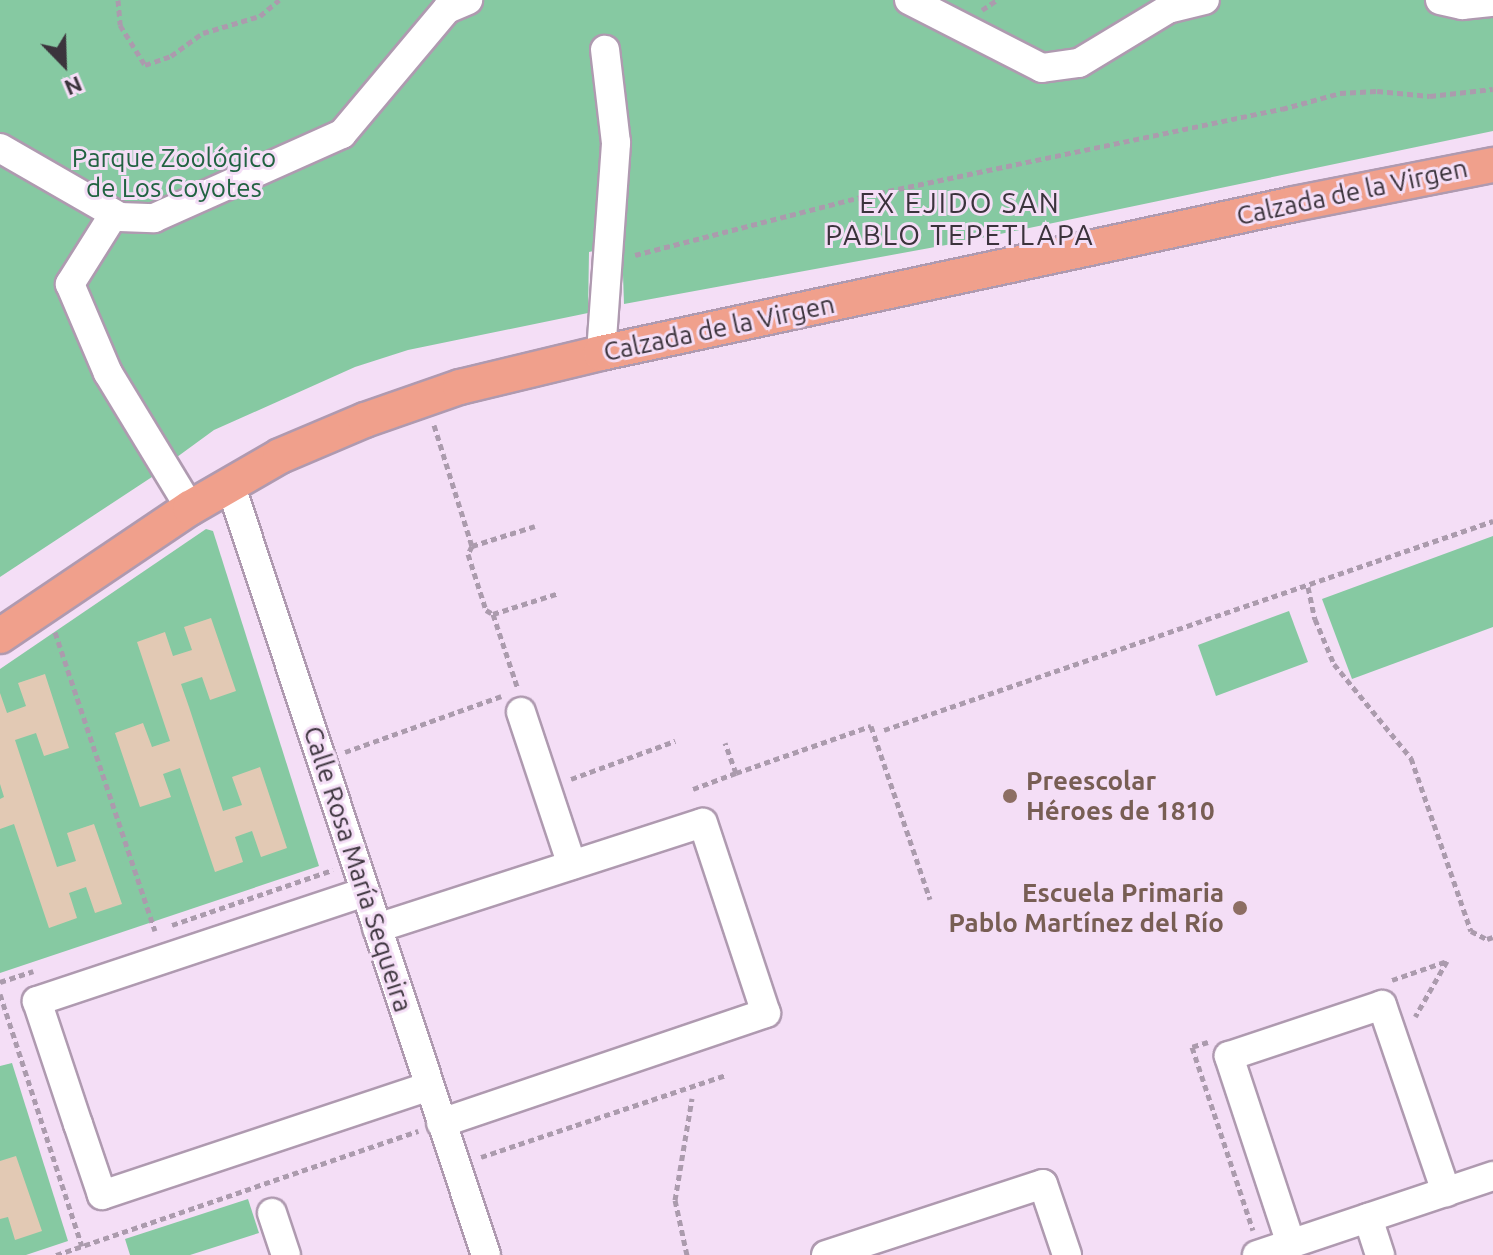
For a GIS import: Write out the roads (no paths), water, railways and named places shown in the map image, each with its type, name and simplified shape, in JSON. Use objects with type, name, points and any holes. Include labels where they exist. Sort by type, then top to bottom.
[{"type":"main road","name":"Calzada de la Virgen","points":[[0,636],[230,484],[304,445],[425,399],[601,353],[1308,201],[1493,165]]},
{"type":"street","points":[[0,148],[114,214],[154,218],[342,134],[447,9],[468,0]]},
{"type":"street","points":[[909,0],[1042,68],[1079,63],[1168,9],[1205,0]]},
{"type":"street","points":[[1440,0],[1462,5],[1493,2]]},
{"type":"street","points":[[601,353],[616,143],[605,50]]},
{"type":"street","points":[[114,214],[70,284],[108,373],[190,508]]},
{"type":"street","name":"Calle Rosa María Sequeira","points":[[230,484],[486,1255]]},
{"type":"street","points":[[522,699],[572,865]]},
{"type":"street","points":[[377,928],[703,823],[766,1013],[441,1123]]},
{"type":"street","points":[[365,892],[37,1001],[102,1195],[429,1086]]},
{"type":"street","points":[[1291,1244],[1229,1056],[1382,1005],[1446,1192]]},
{"type":"street","points":[[1259,1254],[1493,1176]]},
{"type":"street","points":[[826,1255],[1043,1184],[1065,1254]]},
{"type":"street","points":[[272,1213],[286,1255]]},
{"type":"street","points":[[1368,1218],[1380,1255]]},
{"type":"place","name":"Preescolar Héroes de 1810","points":[[1010,796]]},
{"type":"place","name":"Escuela Primaria Pablo Martínez del Río","points":[[1240,908]]},
{"type":"district","name":"EX EJIDO SAN PABLO TEPETLAPA","points":[[960,219]]},
{"type":"park label","name":"Parque Zoológico de Los Coyotes","points":[[174,173]]}]
